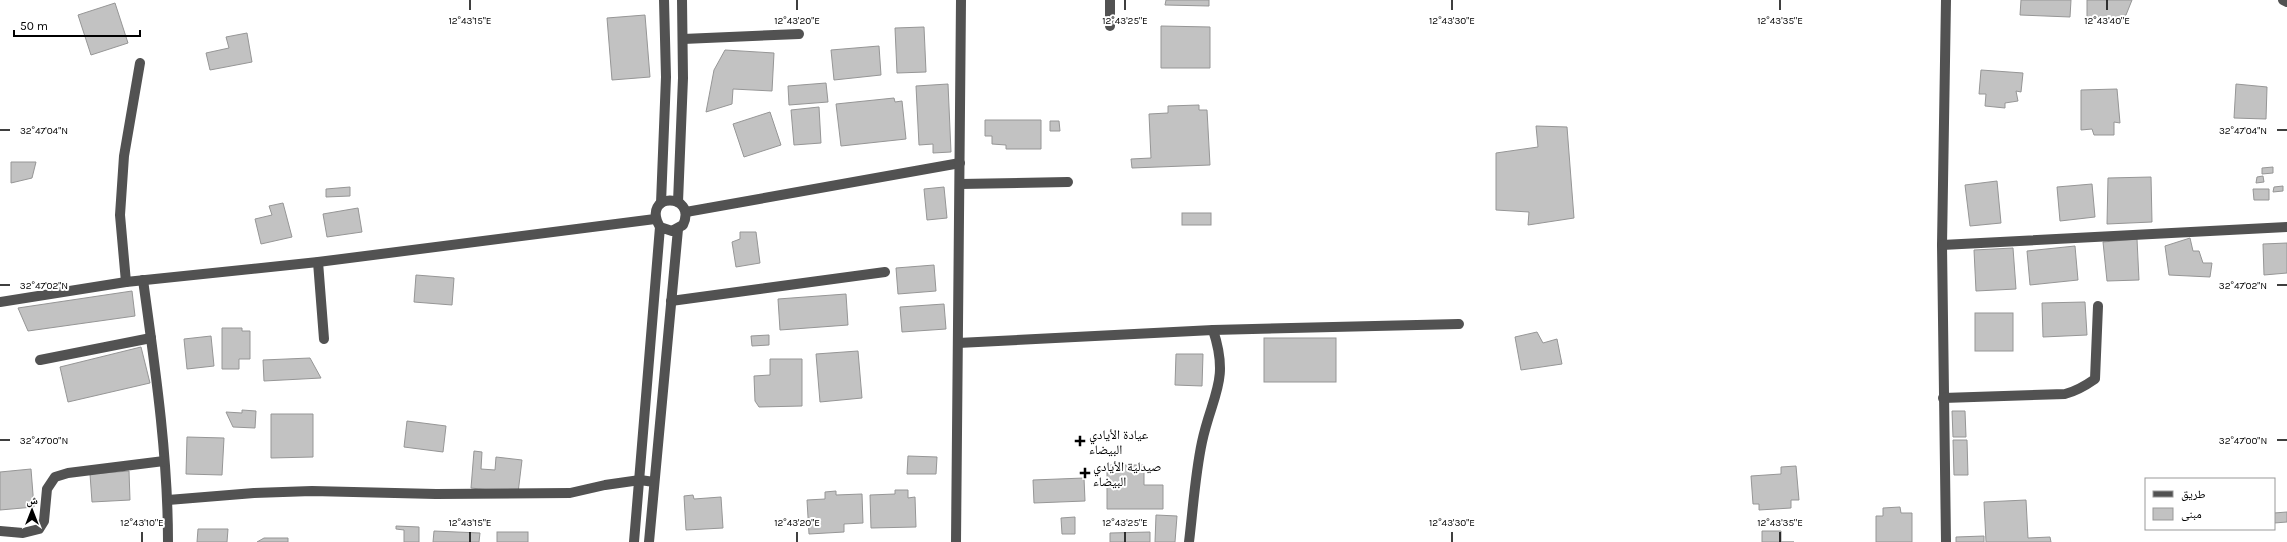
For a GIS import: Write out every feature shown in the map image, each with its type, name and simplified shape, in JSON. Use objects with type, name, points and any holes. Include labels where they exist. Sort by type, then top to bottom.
[{"type":"street","points":[[661,203],[666,77],[664,0]]},
{"type":"street","points":[[678,202],[683,39],[682,0]]},
{"type":"street","points":[[956,542],[961,0]]},
{"type":"street","points":[[1110,0],[1110,26]]},
{"type":"street","points":[[1946,0],[1942,245],[1946,542]]},
{"type":"street","points":[[2283,0],[2287,2]]},
{"type":"street","points":[[683,39],[799,34]]},
{"type":"street","points":[[126,282],[120,214],[124,156],[140,63]]},
{"type":"street","points":[[686,212],[960,163]]},
{"type":"street","points":[[960,184],[1068,182]]},
{"type":"street","points":[[0,302],[126,282],[318,262],[658,223],[672,231],[678,229],[686,219],[686,212],[678,202],[672,200],[661,203],[657,207],[658,223],[640,480],[634,542]]},
{"type":"street","points":[[1942,245],[2287,227]]},
{"type":"street","points":[[649,542],[678,229]]},
{"type":"street","points":[[318,262],[324,339]]},
{"type":"street","points":[[671,301],[885,272]]},
{"type":"street","points":[[143,280],[151,338],[168,500],[168,542]]},
{"type":"street","points":[[1943,398],[2065,394],[2076,391],[2085,386],[2095,379],[2098,306]]},
{"type":"street","points":[[958,343],[1213,330],[1459,324]]},
{"type":"street","points":[[1189,542],[1202,443],[1220,383],[1220,358],[1213,330]]},
{"type":"street","points":[[40,360],[151,338]]},
{"type":"street","points":[[0,531],[23,533],[38,529],[44,521],[47,489],[55,477],[68,473],[164,461]]},
{"type":"street","points":[[168,500],[254,493],[312,491],[436,494],[570,493],[605,485],[640,480],[654,482]]},
{"type":"building","points":[[1166,0],[1209,0],[1209,6],[1165,5]]},
{"type":"building","points":[[2021,0],[2071,0],[2070,17],[2020,15]]},
{"type":"building","points":[[2087,0],[2132,0],[2126,15],[2104,20],[2102,17],[2087,17]]},
{"type":"building","points":[[115,3],[128,43],[91,55],[78,15]]},
{"type":"building","points":[[645,15],[650,77],[612,80],[607,18]]},
{"type":"building","points":[[1161,26],[1210,27],[1210,68],[1161,68]]},
{"type":"building","points":[[924,27],[926,72],[897,73],[895,28]]},
{"type":"building","points":[[247,33],[252,62],[210,70],[206,53],[229,48],[226,37]]},
{"type":"building","points":[[879,46],[881,75],[834,80],[831,50]]},
{"type":"building","points":[[725,50],[774,53],[772,91],[733,89],[732,104],[706,112],[714,70]]},
{"type":"building","points":[[1981,70],[2023,73],[2021,92],[2016,91],[2018,101],[2005,103],[2005,108],[1985,106],[1986,94],[1979,94]]},
{"type":"building","points":[[826,83],[828,102],[789,105],[788,86]]},
{"type":"building","points":[[948,84],[951,152],[933,153],[933,144],[919,145],[916,86]]},
{"type":"building","points":[[2236,84],[2267,87],[2266,119],[2234,118]]},
{"type":"building","points":[[2117,89],[2120,123],[2114,122],[2114,135],[2094,135],[2092,129],[2081,130],[2081,90]]},
{"type":"building","points":[[894,98],[895,102],[902,101],[906,139],[841,146],[836,104]]},
{"type":"building","points":[[1199,105],[1199,110],[1207,110],[1210,165],[1132,168],[1131,159],[1151,158],[1149,114],[1168,113],[1168,106]]},
{"type":"building","points":[[819,107],[821,143],[794,145],[791,110]]},
{"type":"building","points":[[770,112],[781,145],[744,157],[733,124]]},
{"type":"building","points":[[985,120],[1041,120],[1041,149],[1006,149],[1006,145],[992,144],[992,136],[985,136]]},
{"type":"building","points":[[1050,121],[1059,121],[1060,131],[1050,131]]},
{"type":"building","points":[[1536,126],[1567,127],[1574,218],[1528,225],[1529,212],[1496,210],[1496,153],[1538,147]]},
{"type":"building","points":[[11,162],[36,162],[32,178],[11,183]]},
{"type":"building","points":[[2273,167],[2273,173],[2262,174],[2262,168]]},
{"type":"building","points":[[2263,176],[2264,182],[2256,183],[2257,177]]},
{"type":"building","points":[[2151,177],[2152,222],[2107,224],[2108,178]]},
{"type":"building","points":[[1997,181],[2001,223],[1970,226],[1965,185]]},
{"type":"building","points":[[2092,184],[2095,217],[2060,221],[2057,187]]},
{"type":"building","points":[[2283,186],[2283,191],[2273,192],[2274,187]]},
{"type":"building","points":[[350,187],[350,196],[326,197],[326,189]]},
{"type":"building","points":[[944,187],[947,218],[927,220],[924,189]]},
{"type":"building","points":[[2253,189],[2269,189],[2269,200],[2254,200]]},
{"type":"building","points":[[283,203],[292,237],[261,244],[255,219],[272,215],[269,206]]},
{"type":"building","points":[[358,208],[362,232],[327,237],[323,214]]},
{"type":"building","points":[[1182,213],[1211,213],[1211,225],[1182,225]]},
{"type":"building","points":[[740,232],[756,232],[760,263],[736,267],[732,242],[740,239]]},
{"type":"building","points":[[2190,238],[2193,251],[2199,251],[2203,263],[2212,263],[2210,277],[2169,275],[2165,246]]},
{"type":"building","points":[[2137,239],[2139,280],[2107,281],[2103,242]]},
{"type":"building","points":[[2287,243],[2287,273],[2264,275],[2263,244]]},
{"type":"building","points":[[2075,246],[2078,280],[2030,285],[2027,251]]},
{"type":"building","points":[[2013,248],[2016,289],[1976,291],[1974,250]]},
{"type":"building","points":[[934,265],[936,291],[898,294],[896,268]]},
{"type":"building","points":[[416,275],[454,278],[452,305],[414,302]]},
{"type":"building","points":[[132,291],[135,316],[28,331],[18,308]]},
{"type":"building","points":[[846,294],[848,325],[780,330],[778,299]]},
{"type":"building","points":[[2085,302],[2087,335],[2043,337],[2042,303]]},
{"type":"building","points":[[944,304],[946,329],[902,332],[900,307]]},
{"type":"building","points":[[1975,313],[2013,313],[2013,351],[1975,351]]},
{"type":"building","points":[[222,328],[242,328],[242,331],[250,331],[250,359],[239,359],[239,369],[222,369]]},
{"type":"building","points":[[1537,332],[1543,343],[1557,339],[1562,364],[1521,370],[1515,337]]},
{"type":"building","points":[[769,335],[769,345],[752,346],[751,336]]},
{"type":"building","points":[[211,336],[214,366],[187,369],[184,339]]},
{"type":"building","points":[[1264,338],[1336,338],[1336,382],[1264,382]]},
{"type":"building","points":[[141,347],[150,383],[68,402],[60,367]]},
{"type":"building","points":[[858,351],[862,398],[820,402],[816,354]]},
{"type":"building","points":[[1176,354],[1203,354],[1202,386],[1175,385]]},
{"type":"building","points":[[310,358],[321,378],[264,381],[263,360]]},
{"type":"building","points":[[770,359],[802,359],[802,406],[759,407],[755,401],[754,376],[770,375]]},
{"type":"building","points":[[242,410],[256,411],[255,428],[233,427],[226,412],[242,413]]},
{"type":"building","points":[[1952,411],[1965,411],[1966,437],[1953,437]]},
{"type":"building","points":[[271,414],[313,414],[313,457],[271,458]]},
{"type":"building","points":[[407,421],[446,426],[443,452],[404,447]]},
{"type":"building","points":[[187,437],[224,438],[222,475],[186,474]]},
{"type":"building","points":[[1953,440],[1967,440],[1968,475],[1954,475]]},
{"type":"building","points":[[474,451],[482,452],[481,469],[495,470],[496,457],[522,460],[518,493],[471,488]]},
{"type":"building","points":[[908,456],[937,457],[936,474],[907,474]]},
{"type":"building","points":[[1107,465],[1144,465],[1144,485],[1163,485],[1163,509],[1107,509]]},
{"type":"building","points":[[1796,466],[1799,500],[1791,500],[1791,508],[1759,510],[1759,504],[1753,504],[1751,476],[1781,474],[1781,467]]},
{"type":"building","points":[[31,469],[34,507],[0,510],[0,472]]},
{"type":"building","points":[[129,471],[130,500],[92,502],[90,474]]},
{"type":"building","points":[[1084,478],[1085,501],[1034,503],[1033,480]]},
{"type":"building","points":[[895,490],[908,490],[908,498],[915,497],[916,527],[871,528],[870,495],[895,494]]},
{"type":"building","points":[[836,491],[836,495],[862,494],[863,523],[844,524],[844,532],[809,534],[807,500],[825,499],[825,492]]},
{"type":"building","points":[[693,495],[694,499],[721,497],[723,528],[686,530],[684,496]]},
{"type":"building","points":[[2026,500],[2028,538],[2050,537],[2051,542],[1986,542],[1984,502]]},
{"type":"building","points":[[1900,507],[1901,513],[1912,513],[1912,542],[1876,542],[1876,516],[1883,516],[1883,508]]},
{"type":"building","points":[[2287,512],[2287,522],[2275,523],[2275,513]]},
{"type":"building","points":[[1156,515],[1177,516],[1175,542],[1155,542]]},
{"type":"building","points":[[1075,517],[1075,534],[1062,534],[1061,518]]},
{"type":"building","points":[[396,526],[419,527],[419,542],[404,542],[404,530],[396,529]]},
{"type":"building","points":[[198,529],[228,529],[227,542],[197,542]]},
{"type":"building","points":[[434,531],[480,533],[479,542],[433,542]]},
{"type":"building","points":[[1762,531],[1781,531],[1781,542],[1762,542]]},
{"type":"building","points":[[497,532],[528,532],[528,542],[497,542]]},
{"type":"building","points":[[1150,532],[1150,542],[1110,542],[1110,533]]},
{"type":"building","points":[[1984,536],[1984,542],[1956,542],[1956,537]]},
{"type":"building","points":[[264,538],[288,538],[288,542],[257,542]]},
{"type":"place","name":"عيادة الأيادي البيضاء","points":[[1080,441]]},
{"type":"place","name":"صيدلية الأيادي البيضاء","points":[[1085,473]]}]
